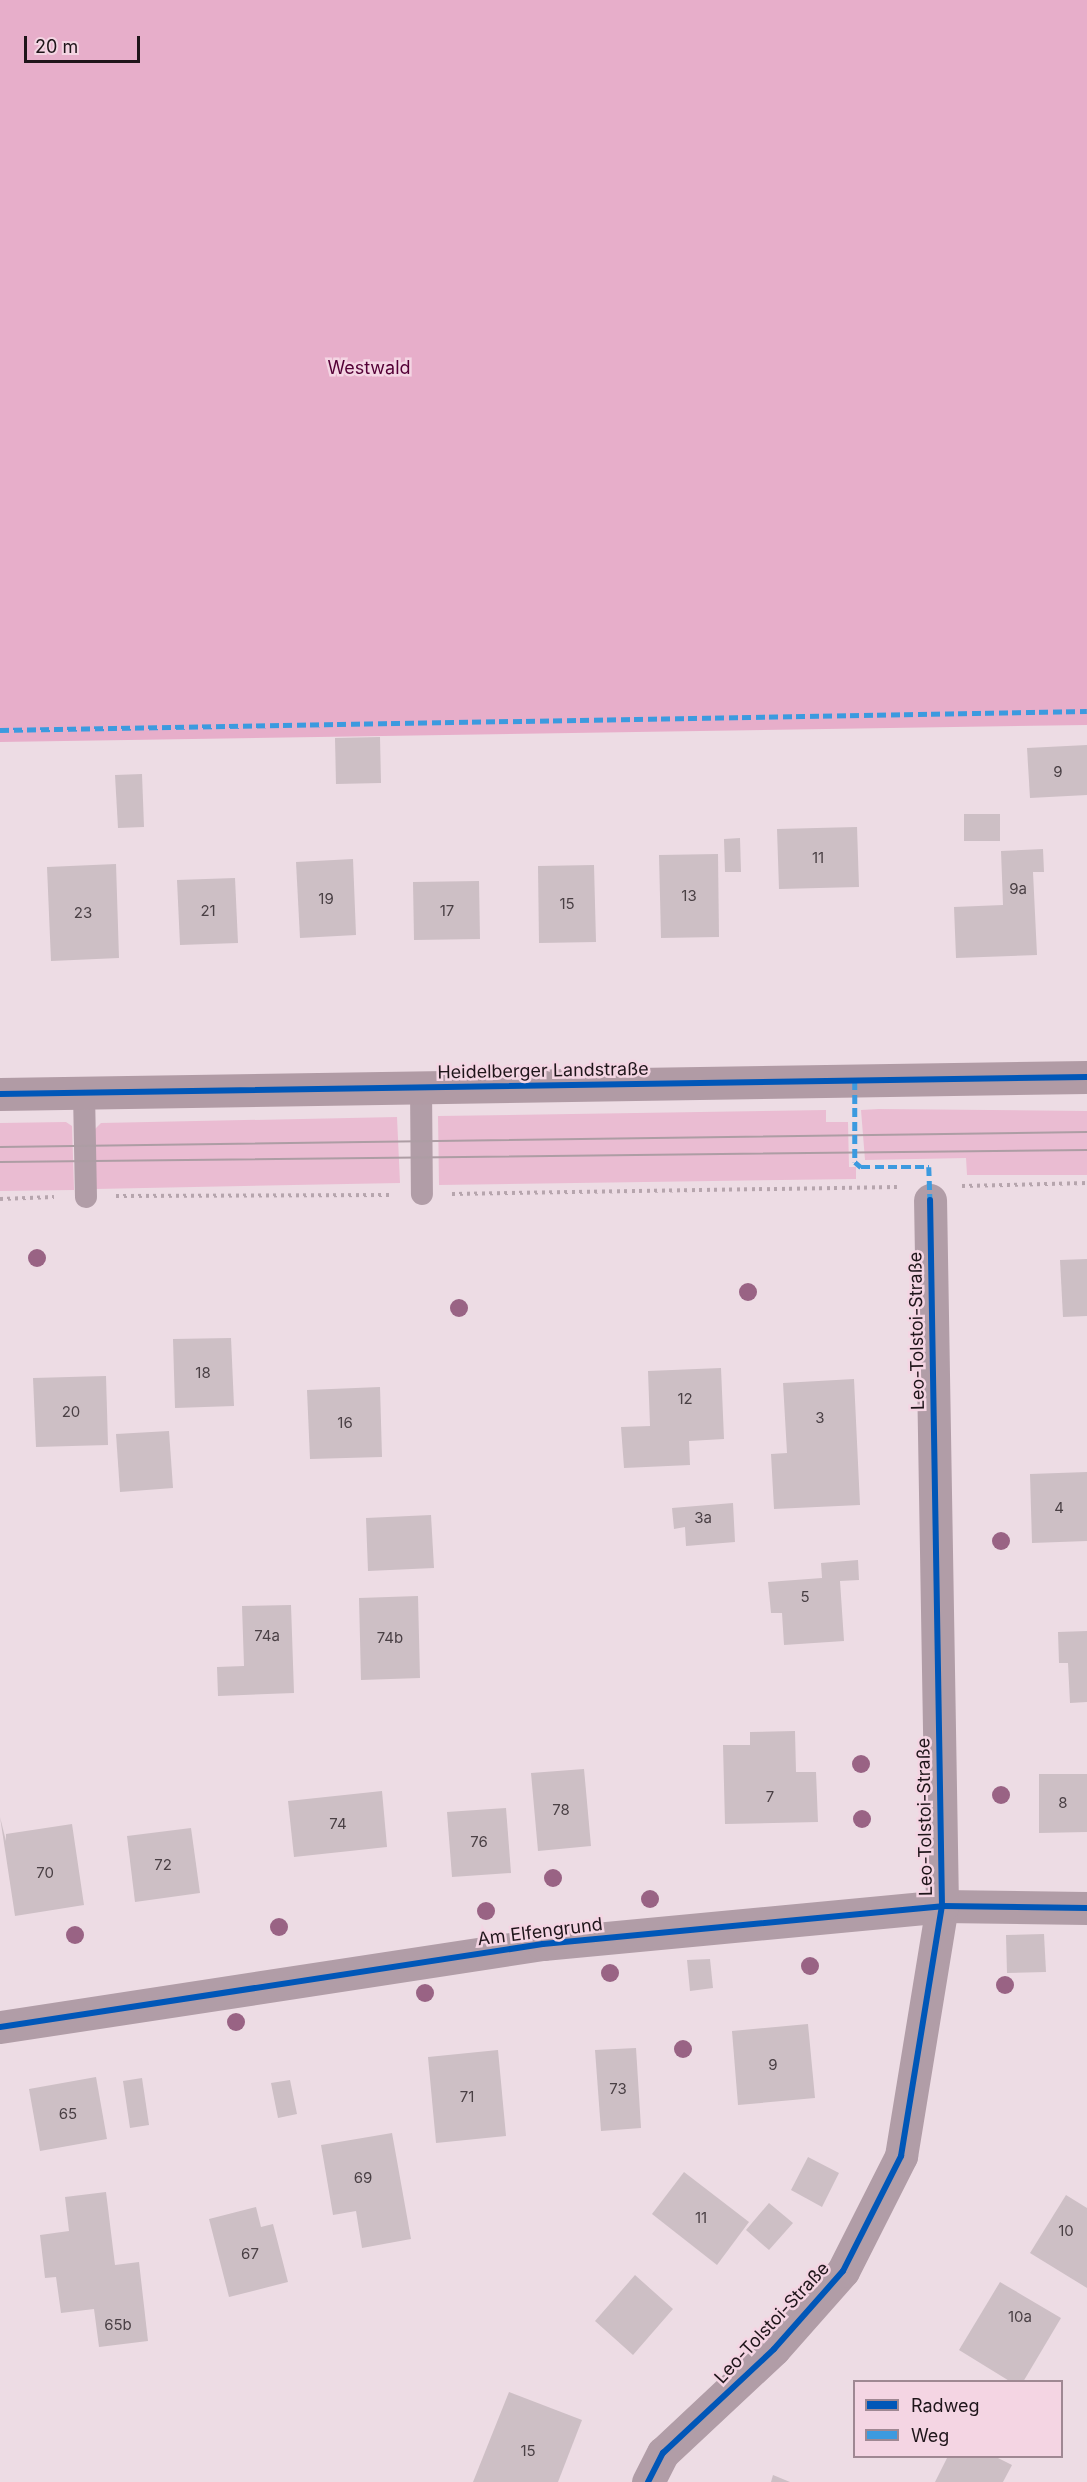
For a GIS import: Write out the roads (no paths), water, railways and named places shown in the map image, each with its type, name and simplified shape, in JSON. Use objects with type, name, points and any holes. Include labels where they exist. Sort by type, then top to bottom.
[{"type":"street","name":"Heidelberger Landstraße","points":[[0,1094],[1087,1077]]},
{"type":"street","name":"Leo-Tolstoi-Straße","points":[[648,2482],[663,2453],[774,2349],[843,2271],[901,2156],[942,1906],[929,1191]]},
{"type":"street","name":"Am Elfengrund","points":[[0,2027],[543,1944],[942,1906],[1087,1908]]},
{"type":"lane","points":[[421,1088],[422,1194]]},
{"type":"lane","points":[[84,1093],[86,1197]]},
{"type":"tram line","points":[[0,1147],[1087,1132]]},
{"type":"tram line","points":[[0,1162],[1087,1150]]},
{"type":"park label","name":"Westwald","points":[[369,368]]}]
